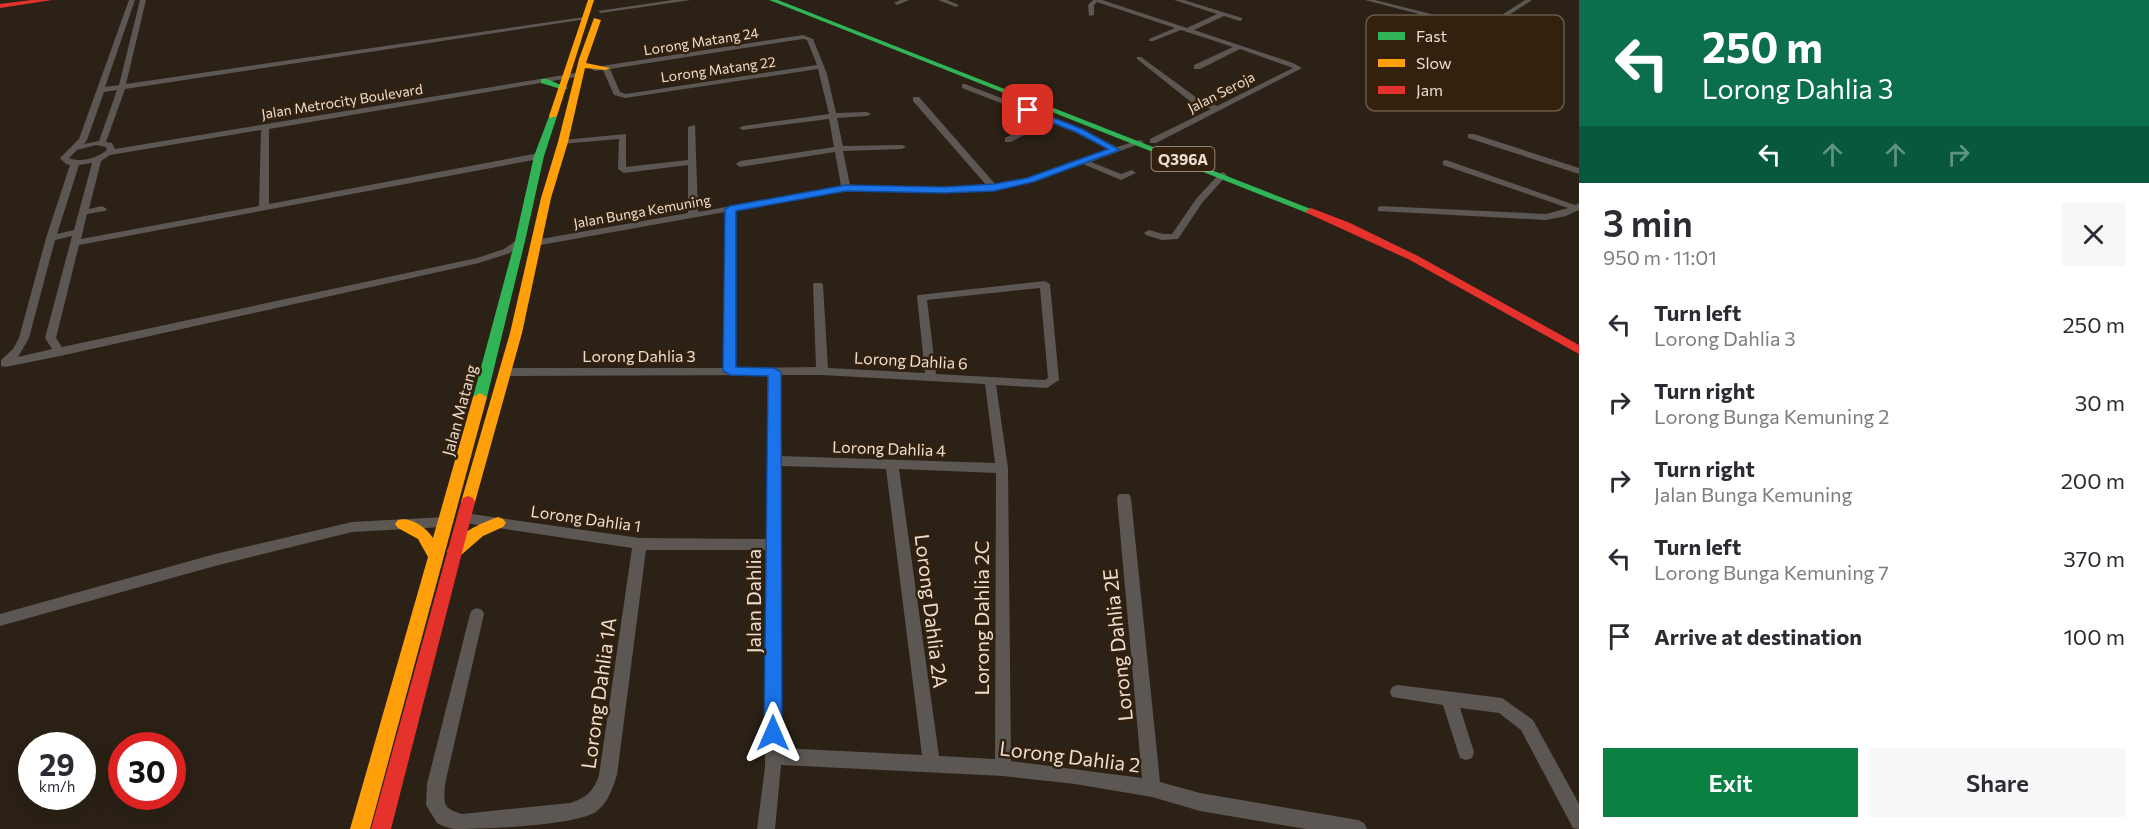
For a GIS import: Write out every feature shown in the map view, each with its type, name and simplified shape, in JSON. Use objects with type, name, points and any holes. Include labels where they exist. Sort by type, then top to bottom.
[{"type":"main road","points":[[0,4],[23,0]]},
{"type":"main road","points":[[0,4],[50,0]]},
{"type":"main road","name":"Jalan Matang","points":[[381,829],[470,494],[522,310],[535,243],[563,142],[575,74],[575,40],[591,0]]},
{"type":"main road","name":"Q396A","points":[[772,0],[1147,142],[1383,242],[1452,277],[1579,350]]},
{"type":"main road","points":[[783,0],[1390,238],[1462,274],[1579,341]]},
{"type":"main road","name":"Jalan Matang","points":[[360,829],[469,439],[514,266],[539,156],[602,6]]},
{"type":"main road","points":[[544,81],[590,68],[606,68]]},
{"type":"main road","points":[[444,522],[460,517],[470,494]]},
{"type":"main road","points":[[455,551],[478,532],[498,523]]},
{"type":"main road","points":[[404,524],[414,528],[429,541],[435,555]]},
{"type":"street","points":[[97,159],[75,163],[64,158],[83,140],[132,0]]},
{"type":"street","points":[[640,0],[651,5]]},
{"type":"street","points":[[602,6],[651,5],[688,0]]},
{"type":"street","points":[[897,3],[906,0]]},
{"type":"street","points":[[941,0],[956,5]]},
{"type":"street","points":[[1091,15],[1091,5],[1096,0],[1239,47]]},
{"type":"street","points":[[1177,0],[1240,19]]},
{"type":"street","points":[[1368,0],[1428,15]]},
{"type":"street","points":[[1506,15],[1529,0]]},
{"type":"street","points":[[129,8],[142,3]]},
{"type":"street","points":[[60,352],[50,338],[85,212],[97,159],[107,148],[142,3]]},
{"type":"street","points":[[1188,30],[1223,14]]},
{"type":"street","points":[[101,90],[585,19]]},
{"type":"street","points":[[1151,40],[1180,28]]},
{"type":"street","name":"Lorong Matang 24","points":[[606,68],[803,37],[810,39],[816,51],[819,67]]},
{"type":"street","points":[[1197,67],[1239,47]]},
{"type":"street","name":"Jalan Seroja","points":[[1147,142],[1296,70],[1296,66],[1239,47]]},
{"type":"street","points":[[1139,58],[1194,100],[1219,109]]},
{"type":"street","points":[[819,67],[828,97],[846,188]]},
{"type":"street","name":"Lorong Matang 22","points":[[606,68],[620,96],[819,67]]},
{"type":"street","name":"Jalan Metrocity Boulevard","points":[[107,148],[575,74]]},
{"type":"street","name":"Jalan Metrocity Boulevard","points":[[107,148],[265,128],[473,91],[544,81]]},
{"type":"street","points":[[965,86],[1079,130],[1116,150]]},
{"type":"street","points":[[916,99],[994,188]]},
{"type":"street","points":[[743,128],[832,116],[867,114]]},
{"type":"street","points":[[1008,140],[1049,118]]},
{"type":"street","points":[[692,127],[693,216]]},
{"type":"street","points":[[264,208],[265,128]]},
{"type":"street","points":[[563,142],[623,136],[622,169],[624,170],[691,162]]},
{"type":"street","points":[[1471,136],[1579,171]]},
{"type":"street","name":"Jalan Bunga Kemuning","points":[[535,243],[846,188],[944,190],[994,188],[1029,180],[1116,150],[1147,142]]},
{"type":"street","points":[[740,164],[838,149],[902,147]]},
{"type":"street","points":[[76,148],[107,148]]},
{"type":"street","points":[[51,238],[78,238],[264,208],[539,156]]},
{"type":"street","points":[[1084,162],[1121,177],[1132,173]]},
{"type":"street","points":[[75,163],[51,238],[24,339],[17,351],[5,363],[479,260],[507,251],[520,241]]},
{"type":"street","points":[[1446,163],[1577,207]]},
{"type":"street","points":[[1149,233],[1162,237],[1175,237],[1198,201],[1223,175]]},
{"type":"street","points":[[1382,209],[1546,217],[1563,214],[1577,207]]},
{"type":"street","points":[[85,212],[102,208]]},
{"type":"street","points":[[730,209],[730,371]]},
{"type":"street","points":[[479,260],[505,261],[514,266]]},
{"type":"street","name":"Lorong Dahlia 6","points":[[774,372],[822,371],[1047,384],[1053,380],[1054,375],[1045,284],[922,297],[931,376]]},
{"type":"street","points":[[818,285],[822,371]]},
{"type":"street","name":"Lorong Dahlia 3","points":[[505,372],[774,372]]},
{"type":"street","name":"Jalan Dahlia","points":[[766,829],[773,756],[776,461],[774,372]]},
{"type":"street","name":"Lorong Dahlia 2C","points":[[990,381],[1002,468],[1002,768]]},
{"type":"street","name":"Lorong Dahlia 4","points":[[776,461],[1002,468]]},
{"type":"street","name":"Lorong Dahlia 2A","points":[[892,464],[931,764]]},
{"type":"street","name":"Lorong Dahlia 2E","points":[[1124,498],[1152,788]]},
{"type":"street","name":"Lorong Dahlia 1","points":[[465,518],[640,544],[774,544]]},
{"type":"street","points":[[0,620],[215,560],[352,527],[444,522]]},
{"type":"street","name":"Lorong Dahlia 1A","points":[[477,614],[436,784],[435,805],[443,817],[462,824],[570,812],[589,806],[602,794],[608,775],[640,544]]},
{"type":"street","points":[[1398,692],[1502,706],[1516,714],[1527,725],[1579,822]]},
{"type":"street","points":[[1449,699],[1467,752]]},
{"type":"street","name":"Lorong Dahlia 2","points":[[773,756],[1002,768],[1152,788],[1200,802],[1358,829]]},
{"type":"traffic: fast","points":[[772,0],[1311,211]]},
{"type":"traffic: fast","points":[[544,81],[564,88]]},
{"type":"traffic: fast","points":[[480,397],[539,156],[553,116]]},
{"type":"traffic: slow","points":[[553,116],[591,0]]},
{"type":"traffic: slow","points":[[468,502],[516,333],[546,198],[563,142],[583,59],[597,20]]},
{"type":"traffic: slow","points":[[582,64],[590,68],[606,68]]},
{"type":"traffic: slow","points":[[360,829],[480,397]]},
{"type":"traffic: slow","points":[[455,551],[478,532],[498,523]]},
{"type":"traffic: slow","points":[[403,524],[423,535],[435,555]]},
{"type":"traffic: jam","points":[[0,6],[49,0]]},
{"type":"traffic: jam","points":[[1311,211],[1414,258],[1579,350]]},
{"type":"traffic: jam","points":[[381,829],[468,502]]},
{"type":"route","points":[[773,733],[776,461],[774,372],[730,371],[730,209],[846,188],[872,190],[994,188],[1029,180],[1116,150],[1079,130],[1028,110]]}]
